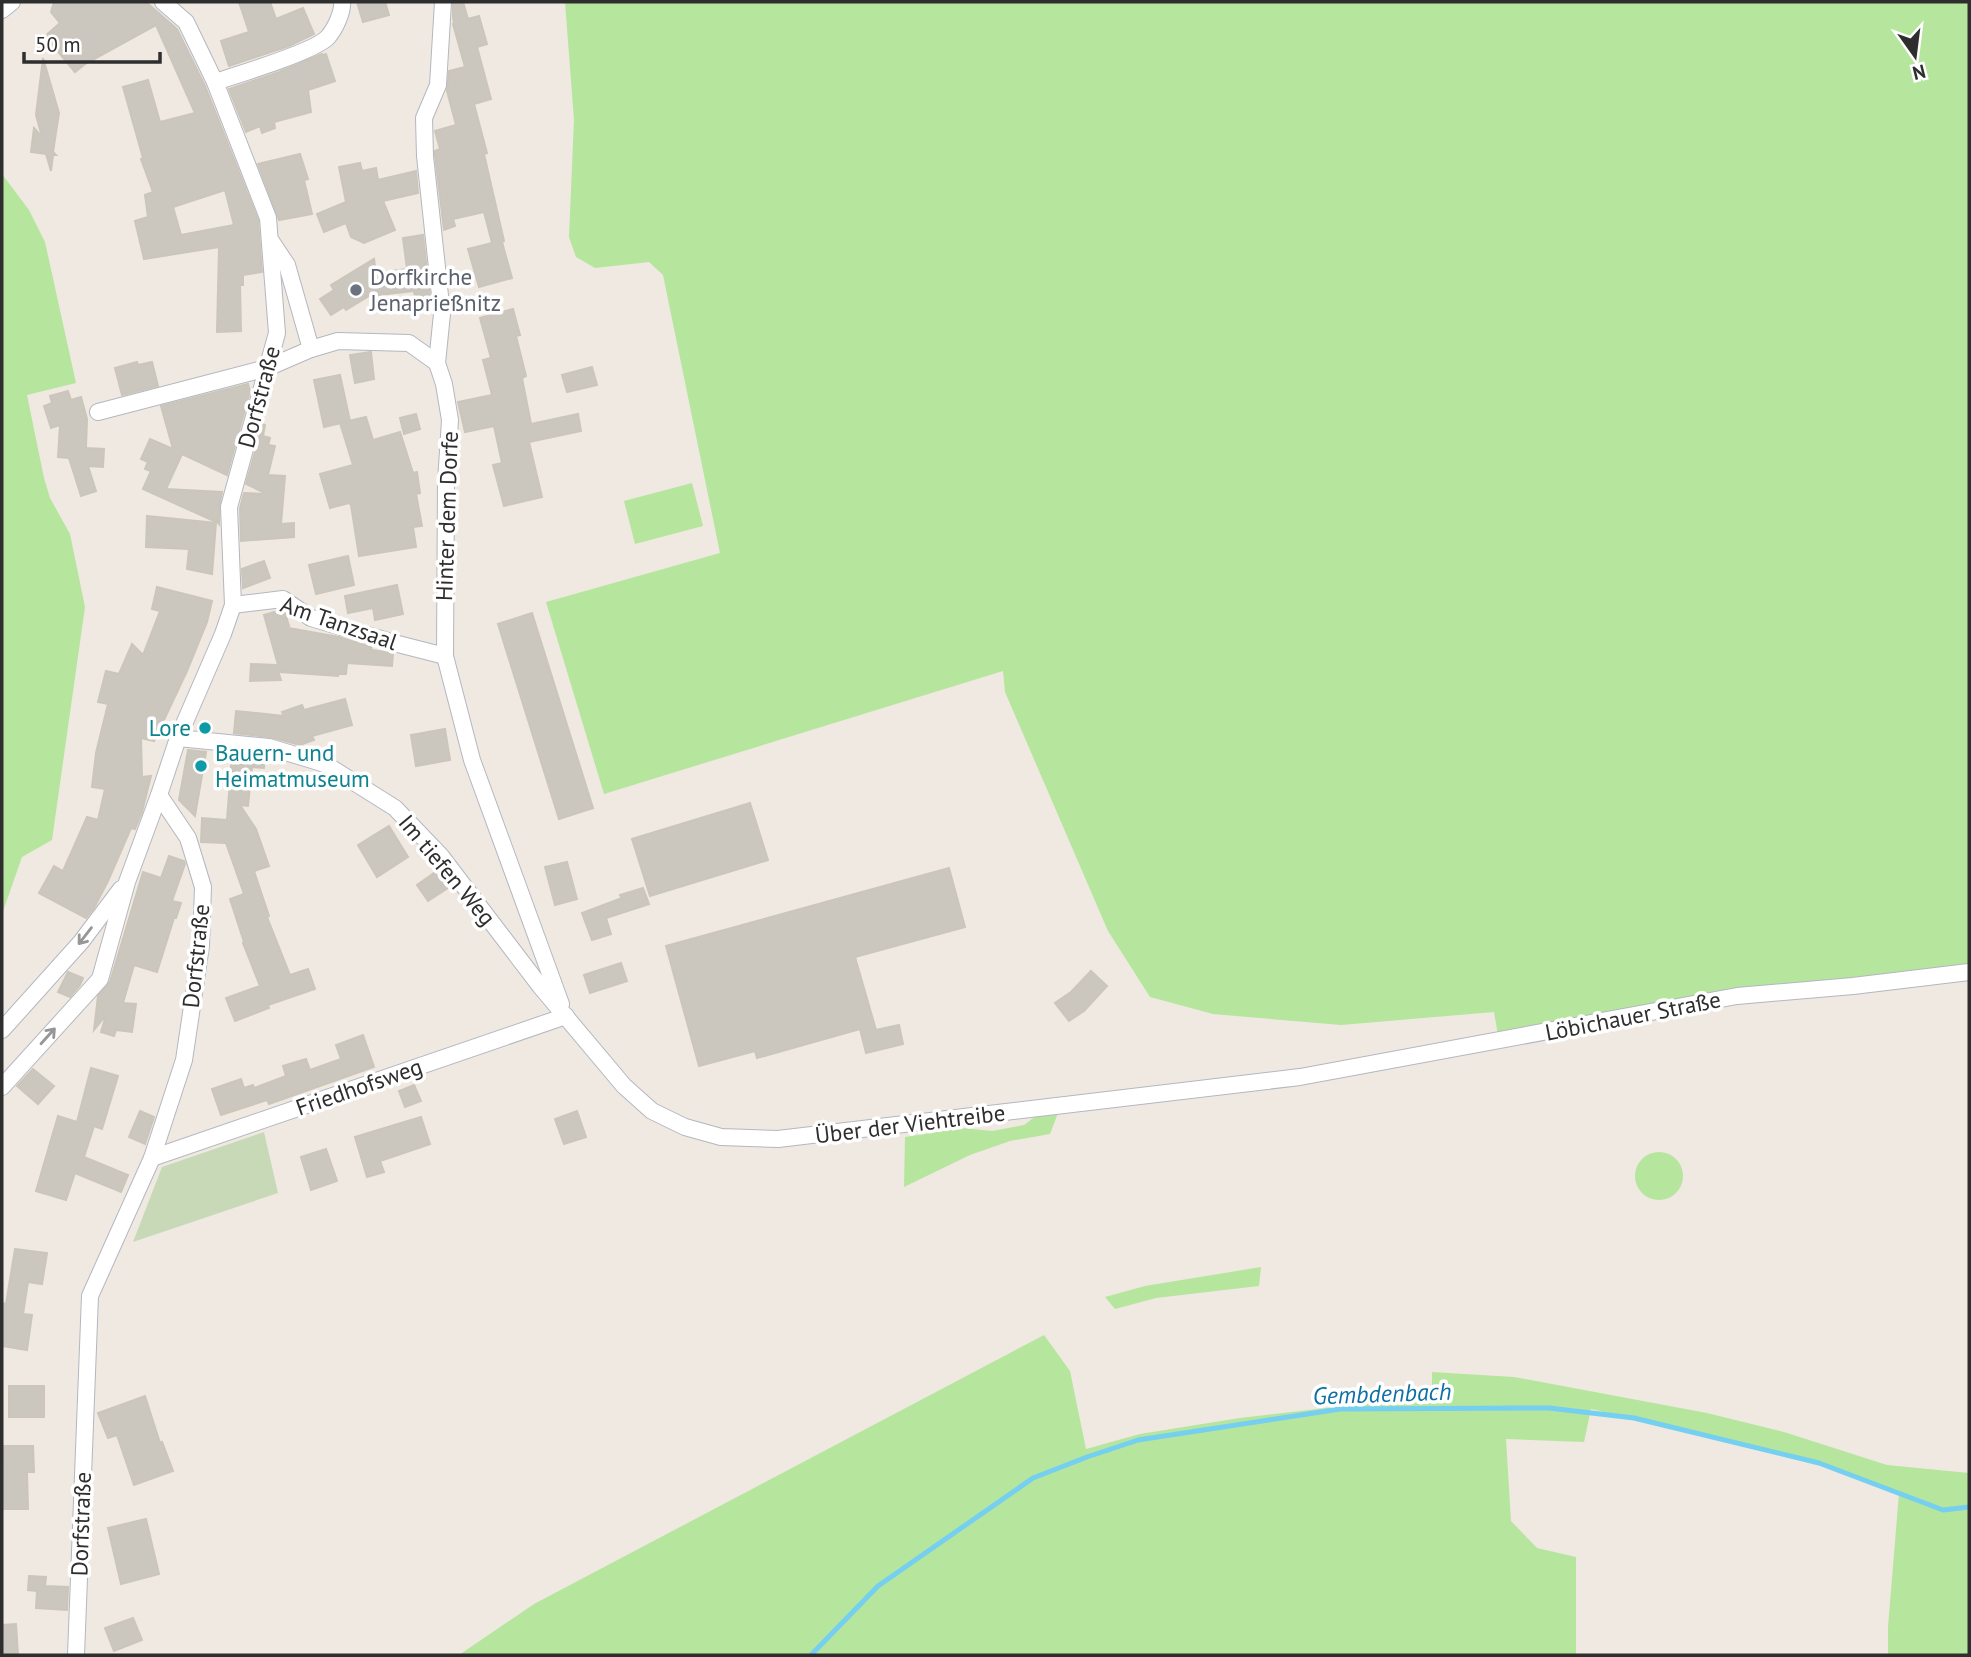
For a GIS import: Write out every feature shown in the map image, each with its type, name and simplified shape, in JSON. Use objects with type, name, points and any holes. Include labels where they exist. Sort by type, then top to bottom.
[{"type":"street","points":[[2,10],[12,2]]},
{"type":"street","name":"Dorfstraße","points":[[76,1655],[90,1296],[152,1158],[184,1060],[201,946],[203,887],[188,838],[159,795],[178,737],[233,605],[229,507],[277,333],[268,218],[215,82],[186,22],[163,2]]},
{"type":"street","points":[[215,82],[310,49],[328,38],[343,9],[342,2]]},
{"type":"street","name":"Hinter dem Dorfe","points":[[443,2],[438,85],[424,118],[425,156],[442,314],[437,363],[444,384],[450,421],[446,482],[445,656],[472,760],[566,1016]]},
{"type":"street","points":[[270,239],[287,265],[311,349]]},
{"type":"street","points":[[98,412],[267,368],[311,349],[338,341],[410,343],[437,363]]},
{"type":"street","name":"Am Tanzsaal","points":[[233,605],[283,599],[311,618],[445,656]]},
{"type":"street","name":"Im tiefen Weg","points":[[178,737],[269,747],[325,764],[395,808],[441,856],[566,1016]]},
{"type":"street","points":[[2,1087],[100,979],[127,882],[159,795]]},
{"type":"street","points":[[2,1030],[81,942],[127,882]]},
{"type":"street","name":"Löbichauer Straße","points":[[1300,1077],[1737,996],[1969,972]]},
{"type":"street","name":"Über der Viehtreibe","points":[[566,1016],[624,1086],[652,1111],[685,1127],[721,1137],[778,1139],[1300,1077]]},
{"type":"street","name":"Friedhofsweg","points":[[152,1158],[566,1016]]},
{"type":"green space","points":[[565,2],[1969,2],[1969,972],[1737,996],[1499,1041],[1494,1012],[1341,1025],[1213,1014],[1150,997],[1108,931],[1005,692],[1003,671],[604,794],[546,602],[720,553],[663,275],[649,262],[595,268],[576,257],[569,237],[574,120]]},
{"type":"green space","points":[[2,174],[29,210],[45,242],[76,383],[27,395],[44,478],[50,498],[70,534],[85,607],[52,840],[22,857],[2,914]]},
{"type":"green space","points":[[692,483],[703,526],[635,544],[624,501]]},
{"type":"green space","points":[[1058,1113],[1050,1134],[1010,1141],[970,1155],[904,1187],[905,1137],[962,1128],[992,1131],[1024,1125],[1036,1116]]},
{"type":"green space","points":[[264,1132],[278,1193],[133,1242],[162,1167]]},
{"type":"green space","points":[[1659,1152],[1676,1159],[1683,1176],[1676,1193],[1659,1200],[1642,1193],[1635,1176],[1642,1159]]},
{"type":"green space","points":[[1261,1267],[1259,1286],[1156,1298],[1115,1309],[1105,1297],[1145,1286]]},
{"type":"green space","points":[[1044,1335],[1070,1371],[1086,1449],[1140,1434],[1240,1418],[1395,1400],[1432,1399],[1432,1372],[1514,1377],[1707,1413],[1784,1432],[1887,1465],[1969,1473],[1969,1655],[1888,1655],[1899,1493],[1819,1463],[1591,1409],[1584,1442],[1506,1439],[1511,1521],[1537,1548],[1576,1557],[1576,1655],[459,1655],[534,1604]]},
{"type":"building","points":[[54,2],[146,2],[177,29],[205,86],[258,220],[262,272],[243,275],[243,285],[240,285],[241,331],[217,332],[219,247],[144,259],[135,221],[148,217],[145,195],[153,192],[141,159],[143,158],[123,87],[148,80],[160,122],[195,113],[156,25],[75,72],[45,36],[60,23],[51,12]],"holes":[[[225,190],[234,225],[181,235],[173,207]]]},
{"type":"building","points":[[239,2],[270,2],[276,19],[303,8],[314,34],[289,46],[229,66],[221,41],[249,32]]},
{"type":"building","points":[[357,2],[385,2],[389,15],[363,22]]},
{"type":"building","points":[[453,2],[463,2],[468,19],[479,16],[487,44],[477,47],[491,99],[474,104],[487,153],[484,154],[512,278],[479,287],[468,249],[492,243],[484,212],[453,219],[455,226],[444,230],[435,155],[435,151],[440,149],[435,131],[456,125],[447,91],[449,71],[465,67],[453,24]]},
{"type":"building","points":[[326,54],[335,81],[308,90],[311,112],[274,122],[275,128],[262,133],[260,126],[246,132],[229,89]]},
{"type":"building","points":[[43,58],[59,113],[53,152],[56,155],[53,155],[51,171],[46,154],[31,152],[34,128],[42,137],[36,115]]},
{"type":"building","points":[[300,154],[308,179],[304,180],[312,214],[279,220],[258,164]]},
{"type":"building","points":[[360,163],[362,171],[376,168],[378,180],[416,171],[418,193],[383,201],[395,230],[364,243],[351,237],[346,223],[324,232],[317,214],[346,202],[339,167]]},
{"type":"building","points":[[423,235],[430,297],[415,299],[414,291],[369,296],[346,310],[344,307],[331,315],[320,299],[334,290],[331,285],[374,259],[376,273],[407,269],[403,238]]},
{"type":"building","points":[[513,309],[520,335],[516,336],[526,376],[522,378],[531,424],[578,414],[581,431],[529,442],[542,497],[504,506],[493,465],[502,463],[494,426],[465,432],[458,402],[492,395],[483,360],[491,358],[480,318]]},
{"type":"building","points":[[371,352],[374,379],[355,383],[350,355]]},
{"type":"building","points":[[137,362],[138,365],[152,362],[158,386],[122,395],[115,368]]},
{"type":"building","points":[[592,367],[597,385],[567,392],[562,375]]},
{"type":"building","points":[[340,375],[350,421],[324,427],[314,380]]},
{"type":"building","points":[[248,384],[250,391],[227,475],[182,454],[166,489],[222,492],[219,524],[216,520],[143,489],[151,471],[145,469],[148,462],[141,459],[150,439],[173,449],[161,406]]},
{"type":"building","points":[[68,391],[71,400],[81,397],[87,419],[86,448],[104,449],[103,467],[88,466],[96,491],[81,496],[69,458],[58,457],[60,425],[51,428],[44,406],[52,403],[50,396]]},
{"type":"building","points":[[416,414],[420,429],[404,434],[400,418]]},
{"type":"building","points":[[366,417],[373,440],[400,432],[413,473],[417,472],[420,493],[416,494],[422,526],[413,527],[416,547],[359,556],[351,505],[349,503],[330,508],[320,474],[353,465],[340,423]]},
{"type":"building","points":[[263,424],[263,436],[270,438],[268,445],[275,446],[268,475],[285,476],[281,524],[294,523],[294,537],[241,541],[240,508],[244,493],[267,494],[246,484]]},
{"type":"building","points":[[147,516],[216,523],[212,574],[187,569],[189,549],[146,547]]},
{"type":"building","points":[[348,556],[354,585],[316,594],[309,565]]},
{"type":"building","points":[[264,561],[270,578],[243,588],[242,569]]},
{"type":"building","points":[[397,585],[403,614],[375,620],[373,608],[348,613],[345,596]]},
{"type":"building","points":[[157,587],[212,601],[207,622],[187,671],[154,741],[141,738],[142,777],[151,776],[142,812],[135,829],[131,828],[94,908],[86,918],[39,893],[54,866],[63,871],[87,817],[98,820],[105,789],[92,787],[96,753],[108,704],[98,702],[106,671],[119,674],[132,644],[143,655],[160,611],[152,609]]},
{"type":"building","points":[[281,610],[285,613],[289,626],[283,627],[339,637],[371,647],[372,650],[393,653],[392,666],[347,663],[346,674],[338,676],[280,672],[264,615]]},
{"type":"building","points":[[532,613],[593,808],[559,819],[498,624]]},
{"type":"building","points":[[251,664],[276,665],[281,680],[250,681]]},
{"type":"building","points":[[345,699],[352,725],[312,736],[314,740],[300,745],[270,737],[234,733],[236,711],[284,716],[282,712],[302,705],[304,710]]},
{"type":"building","points":[[445,729],[450,760],[416,766],[411,735]]},
{"type":"building","points":[[188,750],[206,752],[195,816],[179,800]]},
{"type":"building","points":[[232,754],[265,757],[264,768],[252,767],[248,806],[240,805],[256,829],[269,866],[254,871],[269,916],[267,917],[290,975],[308,969],[315,989],[268,1005],[269,1008],[235,1021],[226,998],[260,986],[230,899],[244,894],[226,843],[201,842],[202,818],[227,820]]},
{"type":"building","points":[[750,803],[768,860],[650,896],[632,839]]},
{"type":"building","points":[[389,826],[408,857],[377,877],[358,845]]},
{"type":"building","points":[[169,856],[184,861],[185,864],[172,901],[181,903],[157,972],[134,965],[123,1003],[136,1004],[132,1032],[116,1030],[114,1036],[101,1032],[106,1015],[94,1030],[98,996],[110,982],[143,872],[161,878]]},
{"type":"building","points":[[567,862],[577,899],[555,905],[545,867]]},
{"type":"building","points":[[949,868],[965,927],[855,957],[876,1030],[899,1025],[903,1044],[866,1053],[860,1029],[757,1058],[755,1051],[699,1066],[666,946]]},
{"type":"building","points":[[438,870],[451,886],[428,901],[417,885]]},
{"type":"building","points":[[643,888],[649,904],[606,918],[611,934],[592,940],[582,913],[622,898],[620,895]]},
{"type":"building","points":[[621,963],[627,981],[590,993],[584,975]]},
{"type":"building","points":[[1091,971],[1107,986],[1084,1011],[1069,1021],[1055,1003],[1071,992]]},
{"type":"building","points":[[68,972],[83,978],[70,997],[58,992]]},
{"type":"building","points":[[363,1035],[374,1067],[269,1104],[267,1100],[221,1115],[212,1089],[241,1079],[244,1088],[253,1085],[254,1088],[286,1076],[283,1066],[306,1059],[310,1070],[341,1059],[336,1045]]},
{"type":"building","points":[[91,1068],[118,1076],[102,1129],[94,1126],[84,1157],[128,1175],[121,1192],[75,1173],[66,1200],[36,1191],[58,1116],[77,1122]]},
{"type":"building","points":[[33,1069],[54,1086],[38,1104],[17,1086]]},
{"type":"building","points":[[414,1085],[421,1101],[405,1107],[399,1091]]},
{"type":"building","points":[[140,1111],[154,1117],[145,1144],[129,1137]]},
{"type":"building","points":[[577,1111],[586,1137],[564,1144],[555,1119]]},
{"type":"building","points":[[421,1117],[430,1144],[380,1161],[384,1172],[367,1177],[355,1137]]},
{"type":"building","points":[[326,1149],[337,1181],[311,1190],[301,1157]]},
{"type":"building","points":[[15,1249],[47,1253],[42,1284],[28,1282],[23,1314],[32,1315],[27,1350],[2,1346],[2,1303],[6,1304]]},
{"type":"building","points":[[9,1386],[44,1386],[44,1417],[9,1417]]},
{"type":"building","points":[[145,1396],[160,1443],[162,1442],[173,1471],[134,1485],[117,1435],[108,1438],[98,1413]]},
{"type":"building","points":[[3,1446],[33,1446],[34,1472],[27,1472],[28,1509],[2,1509]]},
{"type":"building","points":[[146,1519],[159,1574],[121,1584],[108,1528]]},
{"type":"building","points":[[29,1576],[46,1577],[45,1586],[68,1587],[67,1610],[36,1608],[37,1591],[28,1590]]},
{"type":"building","points":[[133,1618],[142,1640],[114,1651],[105,1628]]},
{"type":"building","points":[[16,1624],[18,1655],[2,1655],[2,1625]]},
{"type":"waterway","name":"Gembdenbach","points":[[811,1655],[878,1586],[1033,1478],[1138,1440],[1340,1409],[1549,1408],[1634,1418],[1819,1463],[1943,1510],[1969,1507]]},
{"type":"place","name":"Dorfkirche Jenaprießnitz","points":[[356,290]]},
{"type":"place","name":"Lore","points":[[205,728]]},
{"type":"place","name":"Bauern- und Heimatmuseum","points":[[201,766]]}]
